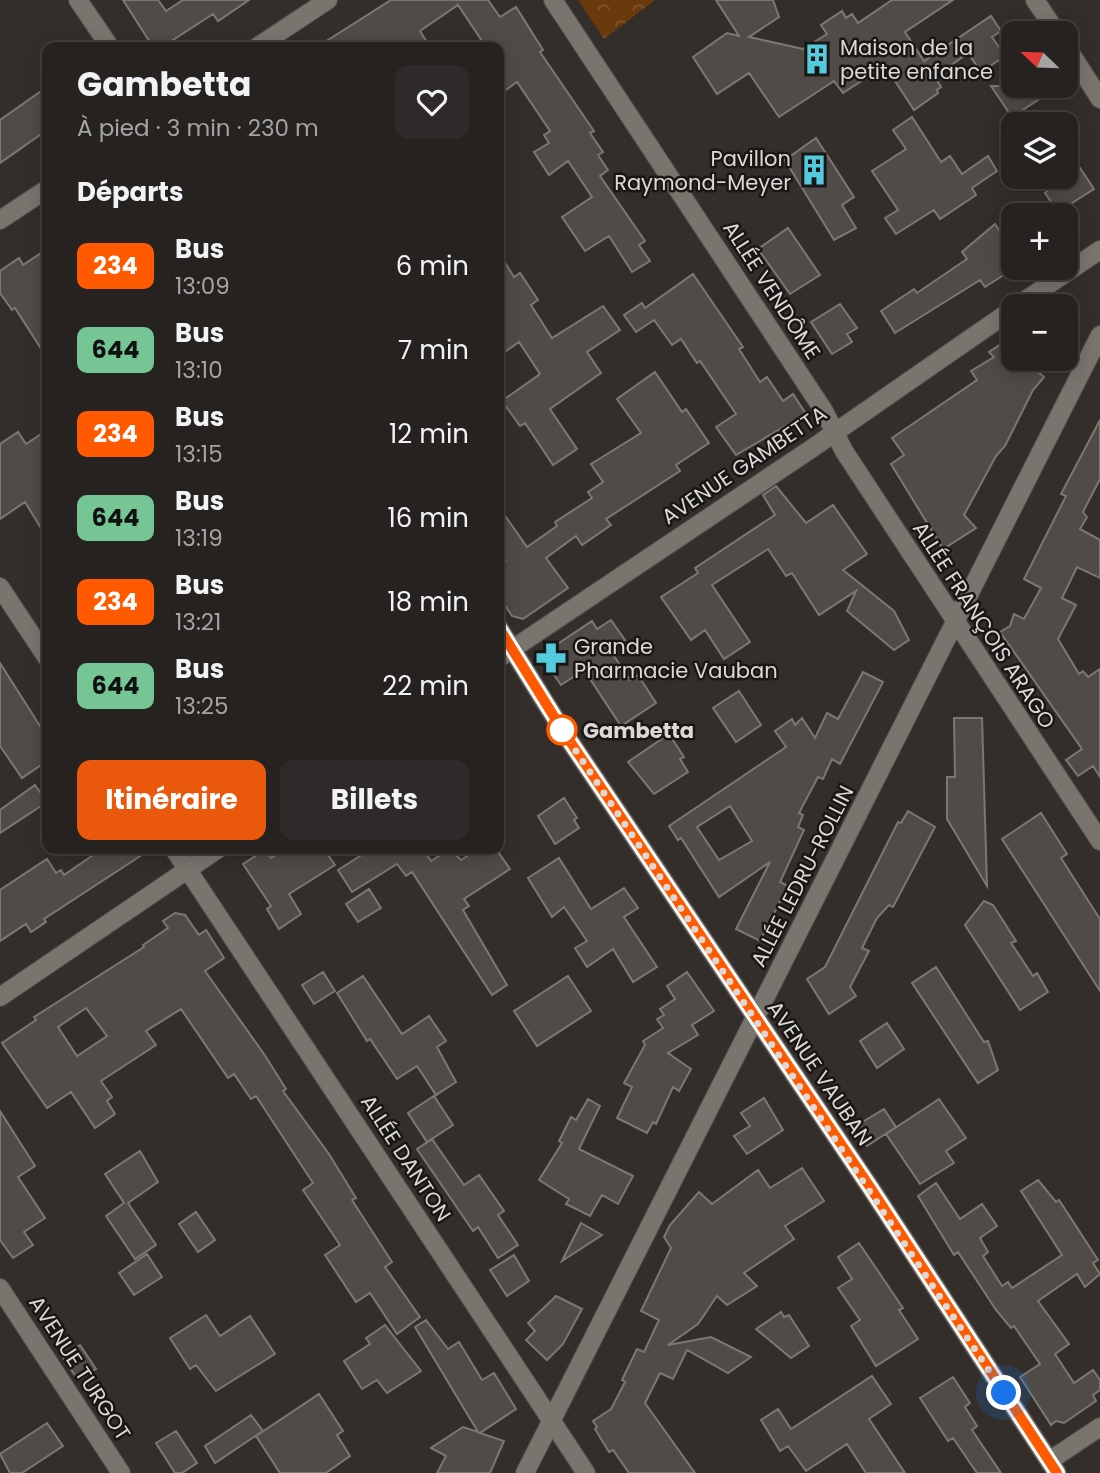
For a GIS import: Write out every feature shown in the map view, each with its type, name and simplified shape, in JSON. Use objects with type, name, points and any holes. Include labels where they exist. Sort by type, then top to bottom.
[{"type":"street","points":[[78,0],[107,42]]},
{"type":"street","points":[[265,42],[328,0]]},
{"type":"street","name":"ALLÉE VENDÔME","points":[[553,0],[835,431]]},
{"type":"street","points":[[1035,0],[1049,21]]},
{"type":"street","points":[[1078,65],[1100,99]]},
{"type":"street","points":[[0,220],[42,191]]},
{"type":"street","name":"AVENUE GAMBETTA","points":[[1034,294],[1100,250]]},
{"type":"street","name":"AVENUE GAMBETTA","points":[[505,653],[1001,317]]},
{"type":"street","name":"ALLÉE LEDRU-ROLLIN","points":[[525,1473],[1100,335]]},
{"type":"street","name":"ALLÉE FRANÇOIS ARAGO","points":[[835,431],[844,451],[1100,841]]},
{"type":"street","points":[[0,587],[42,650]]},
{"type":"street","name":"AVENUE VAUBAN","points":[[505,653],[563,731],[1053,1467]]},
{"type":"street","name":"ALLÉE DANTON","points":[[178,854],[586,1473]]},
{"type":"street","points":[[0,997],[210,854]]},
{"type":"street","name":"AVENUE TURGOT","points":[[0,1288],[121,1473]]},
{"type":"street","points":[[1053,1467],[1100,1427]]},
{"type":"green space","points":[[578,0],[655,0],[604,39]]},
{"type":"building","points":[[123,0],[158,0],[166,11],[183,0],[249,0],[218,21],[213,14],[173,40],[174,42],[150,42]]},
{"type":"building","points":[[391,0],[488,0],[500,17],[516,7],[543,50],[540,52],[594,131],[590,133],[603,152],[598,155],[608,170],[600,176],[645,241],[639,245],[650,261],[632,272],[609,236],[585,251],[562,217],[592,197],[568,161],[549,175],[534,152],[549,143],[544,135],[550,131],[517,82],[504,91],[504,42],[483,42],[458,5],[420,31],[427,42],[325,42]]},
{"type":"building","name":"Maison de la petite enfance","points":[[716,0],[773,0],[779,17],[749,37],[803,49],[827,34],[821,25],[842,11],[846,18],[852,14],[858,23],[892,0],[953,0],[905,32],[924,61],[991,16],[1001,31],[992,37],[1001,50],[1001,59],[981,72],[968,53],[935,77],[941,87],[937,90],[938,93],[914,110],[885,66],[843,93],[834,81],[779,117],[749,73],[717,94],[693,57],[727,33],[739,36]]},
{"type":"building","points":[[991,86],[1001,86],[1001,98],[1038,100],[1020,112],[1009,112]]},
{"type":"building","points":[[42,91],[42,134],[0,163],[0,120]]},
{"type":"building","points":[[912,117],[941,162],[950,156],[962,174],[988,156],[997,171],[972,188],[976,195],[940,219],[934,210],[896,234],[885,218],[898,210],[872,171],[906,149],[893,130]]},
{"type":"building","points":[[816,138],[854,197],[842,205],[856,228],[834,240],[785,160]]},
{"type":"building","points":[[1078,165],[1094,189],[1072,203],[1052,203],[1045,193],[1050,189],[1078,189]]},
{"type":"building","points":[[995,224],[1001,233],[1001,277],[985,287],[980,280],[895,333],[881,311],[914,289],[917,293],[967,259],[962,252]]},
{"type":"building","points":[[788,228],[820,275],[790,294],[758,249]]},
{"type":"building","points":[[42,252],[42,350],[15,308],[12,310],[0,293],[0,271],[19,258],[23,265]]},
{"type":"building","points":[[504,261],[514,277],[520,273],[538,300],[531,305],[552,338],[603,306],[620,330],[587,352],[601,373],[550,409],[577,449],[553,465],[525,423],[520,426],[504,404],[504,400],[540,374],[519,342],[504,352]]},
{"type":"building","points":[[693,274],[743,347],[739,349],[760,382],[767,377],[783,401],[793,394],[806,414],[736,455],[716,427],[736,414],[700,361],[697,363],[681,339],[672,345],[654,320],[636,332],[624,315],[642,303],[645,308]]},
{"type":"building","points":[[840,304],[857,328],[847,334],[852,342],[832,354],[811,322]]},
{"type":"building","points":[[1001,344],[1001,371],[1037,371],[1044,377],[1033,390],[1005,446],[996,456],[964,515],[976,528],[943,549],[891,464],[904,455],[892,438],[977,380],[971,371],[994,357],[989,352]]},
{"type":"building","points":[[655,372],[682,412],[686,409],[709,443],[676,465],[680,471],[606,519],[611,525],[582,545],[576,536],[546,558],[568,588],[523,619],[512,616],[504,604],[504,514],[527,547],[557,526],[555,522],[592,498],[588,492],[603,482],[591,464],[641,433],[617,399]]},
{"type":"building","points":[[1100,420],[1100,479],[1083,512],[1087,517],[1080,529],[1100,540],[1100,578],[1077,567],[1062,598],[1076,605],[1058,639],[1079,674],[1083,671],[1088,677],[1100,669],[1100,777],[1093,766],[1078,776],[1066,760],[1082,749],[1000,632],[1010,626],[1014,614],[1024,619],[1041,588],[1024,579],[1066,496],[1061,494]]},
{"type":"building","points":[[18,432],[26,444],[42,433],[42,530],[25,502],[0,519],[0,444]]},
{"type":"building","points":[[776,486],[806,523],[833,505],[867,554],[843,570],[894,611],[909,640],[894,650],[847,611],[856,591],[819,615],[792,573],[786,576],[768,549],[712,585],[750,642],[724,659],[705,630],[691,640],[661,597],[698,573],[695,568],[775,515],[763,495]]},
{"type":"building","points":[[611,620],[625,640],[610,650],[630,680],[638,675],[656,703],[621,726],[584,670],[561,685],[545,662],[547,651],[592,621],[597,629]]},
{"type":"building","points":[[0,663],[42,729],[42,764],[22,778],[0,746]]},
{"type":"building","points":[[863,672],[883,682],[840,764],[832,759],[823,779],[818,777],[799,813],[803,815],[798,827],[804,830],[780,882],[788,886],[760,941],[736,929],[770,862],[719,897],[681,838],[678,840],[669,826],[786,747],[775,731],[792,719],[795,725],[802,718],[815,738],[827,713],[838,719]],"holes":[[[730,806],[752,841],[719,860],[697,827]]]},
{"type":"building","points":[[739,691],[761,725],[736,742],[713,708]]},
{"type":"building","points":[[954,718],[982,718],[987,886],[947,819],[947,777],[955,777]]},
{"type":"building","points":[[669,734],[684,757],[680,759],[688,772],[654,794],[628,762]]},
{"type":"building","points":[[35,785],[42,795],[42,805],[0,833],[0,810]]},
{"type":"building","points":[[564,798],[577,818],[574,820],[579,828],[555,844],[538,816]]},
{"type":"building","points":[[908,811],[935,827],[893,907],[889,905],[877,918],[862,948],[869,951],[850,987],[856,996],[829,1014],[807,979],[825,967],[898,822],[901,823]]},
{"type":"building","points":[[1041,813],[1067,854],[1061,858],[1100,919],[1100,991],[1002,839]]},
{"type":"building","points":[[95,854],[143,854],[44,919],[46,922],[31,932],[26,924],[0,941],[0,890],[47,859],[56,873],[61,870],[64,875]]},
{"type":"building","points":[[259,854],[268,854],[271,858],[278,854],[327,854],[335,865],[289,894],[301,914],[279,929],[267,909],[271,906],[243,864]]},
{"type":"building","points":[[363,854],[426,854],[431,861],[442,854],[455,854],[461,860],[470,854],[500,854],[510,869],[464,899],[469,906],[463,910],[507,985],[492,995],[412,872],[406,876],[397,864],[352,892],[338,870]]},
{"type":"building","points":[[559,858],[591,909],[624,888],[638,908],[624,917],[657,967],[633,982],[613,949],[587,967],[575,948],[587,941],[564,907],[552,917],[528,878]]},
{"type":"building","points":[[369,889],[381,908],[358,922],[346,904]]},
{"type":"building","points":[[984,901],[993,905],[1016,941],[1011,943],[1033,976],[1037,973],[1048,992],[1020,1010],[965,925]]},
{"type":"building","points":[[175,913],[185,915],[199,935],[206,930],[224,958],[205,971],[264,1054],[286,1089],[283,1091],[329,1154],[356,1198],[352,1200],[392,1262],[385,1267],[420,1317],[397,1334],[370,1293],[356,1302],[325,1255],[340,1245],[303,1190],[313,1183],[256,1096],[251,1099],[234,1074],[228,1078],[181,1009],[146,1031],[156,1045],[101,1081],[112,1097],[107,1101],[115,1114],[95,1128],[71,1092],[47,1108],[2,1043],[36,1020],[34,1017],[144,947],[143,945],[168,928],[163,921]],"holes":[[[86,1008],[107,1036],[77,1056],[58,1027]]]},
{"type":"building","points":[[936,967],[984,1042],[988,1041],[998,1070],[978,1083],[912,983]]},
{"type":"building","points":[[323,972],[335,991],[314,1004],[302,985]]},
{"type":"building","points":[[687,972],[714,1011],[692,1025],[698,1035],[668,1053],[691,1069],[679,1091],[673,1087],[656,1124],[653,1122],[647,1133],[617,1118],[632,1087],[624,1083],[645,1045],[643,1041],[663,1028],[657,1019],[664,1015],[660,1009],[675,999],[667,986]]},
{"type":"building","points":[[363,976],[402,1034],[429,1016],[446,1041],[437,1047],[456,1082],[436,1095],[417,1066],[397,1079],[370,1039],[367,1041],[337,993]]},
{"type":"building","points":[[568,976],[591,1011],[537,1046],[514,1011]]},
{"type":"building","points":[[887,1023],[904,1049],[877,1068],[860,1041]]},
{"type":"building","points":[[434,1096],[453,1125],[427,1142],[408,1113]]},
{"type":"building","points":[[764,1098],[783,1130],[747,1154],[734,1136],[750,1126],[741,1113]]},
{"type":"building","points":[[588,1099],[600,1106],[579,1149],[633,1176],[618,1204],[602,1195],[590,1216],[566,1204],[569,1199],[539,1180],[562,1143],[559,1141],[571,1117],[576,1120]]},
{"type":"building","points":[[939,1099],[966,1138],[946,1151],[954,1163],[920,1184],[886,1134]]},
{"type":"building","points":[[884,1109],[896,1127],[867,1146],[854,1127]]},
{"type":"building","points":[[0,1111],[35,1166],[18,1177],[45,1218],[24,1232],[33,1245],[13,1258],[0,1240]]},
{"type":"building","points":[[432,1139],[464,1185],[479,1175],[504,1211],[498,1215],[518,1245],[498,1258],[478,1227],[473,1231],[417,1149]]},
{"type":"building","points":[[140,1151],[158,1182],[128,1203],[156,1245],[135,1259],[106,1216],[124,1203],[105,1174]]},
{"type":"building","points":[[802,1168],[824,1201],[785,1226],[794,1239],[744,1273],[757,1286],[727,1305],[717,1296],[698,1324],[668,1345],[711,1337],[751,1357],[728,1373],[687,1350],[673,1379],[660,1373],[645,1403],[695,1473],[629,1473],[613,1450],[609,1452],[593,1421],[611,1409],[625,1382],[622,1380],[637,1349],[644,1352],[659,1320],[641,1311],[671,1248],[664,1237],[670,1225],[699,1192],[712,1204],[758,1170],[770,1188]]},
{"type":"building","points":[[1038,1180],[1056,1202],[1059,1200],[1098,1260],[1093,1263],[1100,1274],[1085,1287],[1077,1274],[1038,1301],[1069,1344],[1055,1354],[1074,1383],[1093,1370],[1100,1380],[1100,1390],[1093,1395],[1096,1401],[1064,1423],[1056,1421],[1051,1425],[1020,1377],[1040,1364],[1014,1326],[1011,1328],[996,1310],[958,1252],[954,1255],[918,1196],[936,1183],[960,1219],[982,1204],[997,1226],[980,1238],[988,1252],[983,1256],[1002,1286],[1008,1282],[1012,1288],[1062,1255],[1021,1191]]},
{"type":"building","points":[[196,1212],[215,1240],[198,1252],[179,1224]]},
{"type":"building","points":[[581,1223],[602,1235],[562,1261]]},
{"type":"building","points":[[859,1243],[903,1308],[899,1310],[918,1339],[876,1366],[851,1326],[860,1320],[838,1288],[852,1279],[838,1257]]},
{"type":"building","points":[[147,1254],[162,1277],[134,1295],[119,1273]]},
{"type":"building","points":[[514,1255],[529,1281],[507,1296],[490,1270]]},
{"type":"building","points":[[556,1296],[582,1309],[563,1344],[547,1360],[526,1340],[535,1331],[528,1323]]},
{"type":"building","points":[[781,1312],[784,1317],[789,1315],[809,1346],[791,1358],[756,1329]]},
{"type":"building","points":[[206,1315],[220,1336],[250,1316],[275,1354],[216,1391],[196,1365],[190,1369],[170,1338]]},
{"type":"building","points":[[426,1320],[448,1349],[459,1342],[482,1380],[494,1373],[516,1409],[480,1433],[504,1441],[490,1473],[437,1473],[446,1456],[431,1448],[463,1427],[478,1432],[415,1327]]},
{"type":"building","points":[[385,1325],[421,1371],[387,1393],[377,1380],[362,1389],[344,1361],[370,1344],[366,1338]]},
{"type":"building","points":[[80,1345],[96,1369],[78,1380],[62,1356]]},
{"type":"building","points":[[872,1376],[891,1404],[869,1419],[905,1473],[866,1473],[847,1444],[806,1471],[788,1446],[780,1451],[761,1420],[778,1409],[791,1429]]},
{"type":"building","points":[[953,1377],[970,1403],[965,1407],[977,1426],[972,1430],[1001,1473],[977,1473],[953,1438],[948,1441],[920,1398]]},
{"type":"building","points":[[319,1394],[343,1431],[337,1435],[350,1456],[326,1473],[280,1473],[256,1436]]},
{"type":"building","points":[[251,1415],[263,1431],[215,1463],[205,1446]]},
{"type":"building","points":[[47,1423],[63,1446],[22,1473],[10,1473],[0,1454]]},
{"type":"building","points":[[176,1431],[197,1463],[182,1473],[175,1473],[156,1443]]},
{"type":"bus line","name":"234","points":[[504,636],[563,731],[870,1187],[1057,1473]]},
{"type":"place","name":"Maison de la petite enfance","points":[[817,59]]},
{"type":"place","name":"Pavillon Raymond-Meyer","points":[[814,170]]},
{"type":"place","name":"Grande Pharmacie Vauban","points":[[551,658]]},
{"type":"place","name":"Gambetta","points":[[562,730]]},
{"type":"route","points":[[562,730],[870,1187],[1004,1393]]}]
